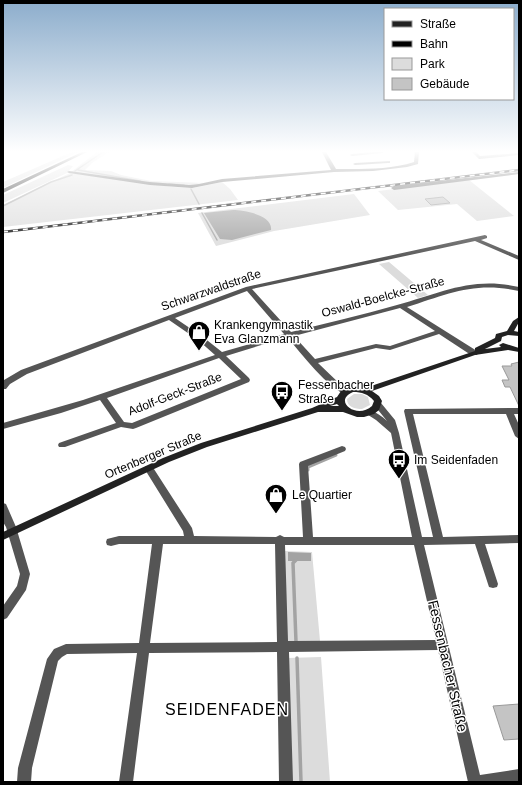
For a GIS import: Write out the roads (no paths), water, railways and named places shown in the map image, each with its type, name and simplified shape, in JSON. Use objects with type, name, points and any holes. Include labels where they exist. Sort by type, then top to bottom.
[{"type":"main road","points":[[510,332],[515,322],[519,319]]},
{"type":"main road","points":[[400,379],[382,391],[374,410],[369,413],[355,414],[344,409],[341,404],[340,400],[342,395],[347,392],[356,390],[365,391],[474,353],[498,339],[501,334],[510,332],[519,334]]},
{"type":"main road","points":[[498,339],[501,344],[508,348]]},
{"type":"main road","points":[[474,353],[508,348],[519,350]]},
{"type":"main road","points":[[365,391],[377,402]]},
{"type":"main road","name":"Ortenberger Straße","points":[[8,534],[149,468],[204,445],[317,409],[329,403],[340,400]]},
{"type":"main road","name":"Ortenberger Straße","points":[[317,409],[344,409]]},
{"type":"street","name":"Schwarzwaldstraße","points":[[3,387],[7,382],[24,372],[248,288],[485,237]]},
{"type":"street","points":[[475,240],[519,258]]},
{"type":"street","name":"Oswald-Boelcke-Straße","points":[[3,426],[40,417],[102,397],[222,354],[470,286],[495,285],[519,289]]},
{"type":"street","points":[[248,288],[313,362],[338,387],[347,392]]},
{"type":"street","points":[[401,306],[474,353]]},
{"type":"street","points":[[169,317],[196,334],[222,354]]},
{"type":"street","points":[[313,362],[376,346],[390,348],[441,331]]},
{"type":"street","name":"Adolf-Geck-Straße","points":[[62,445],[121,424],[133,426],[246,380],[222,354]]},
{"type":"street","name":"Adolf-Geck-Straße","points":[[102,397],[121,424]]},
{"type":"street","name":"Fessenbacher Straße","points":[[377,402],[391,420],[395,433],[418,540],[475,782]]},
{"type":"street","points":[[439,540],[408,411],[519,411]]},
{"type":"street","points":[[509,411],[519,436]]},
{"type":"street","points":[[369,413],[379,418],[395,433]]},
{"type":"street","points":[[308,540],[303,464],[342,449]]},
{"type":"street","points":[[149,468],[188,531],[189,540]]},
{"type":"street","points":[[3,506],[8,534],[25,574],[22,587],[3,615]]},
{"type":"street","points":[[280,539],[286,782]]},
{"type":"street","points":[[478,539],[493,584]]},
{"type":"street","points":[[111,542],[119,540],[519,539]]},
{"type":"street","points":[[126,782],[158,540]]},
{"type":"street","points":[[24,782],[25,768],[53,658],[58,653],[66,649],[144,647],[282,648],[443,645]]},
{"type":"street","points":[[475,782],[519,776]]},
{"type":"waterway","points":[[3,206],[38,189]]},
{"type":"waterway","points":[[191,189],[199,204]]},
{"type":"waterway","points":[[202,213],[217,240]]},
{"type":"waterway","points":[[308,470],[308,467],[336,455]]},
{"type":"waterway","points":[[296,560],[293,563],[296,642]]},
{"type":"waterway","points":[[297,658],[301,782]]},
{"type":"railway","points":[[3,232],[364,189]]},
{"type":"place","name":"Krankengymnastik Eva Glanzmann","points":[[199,352]]},
{"type":"place","name":"Fessenbacher Straße","points":[[282,412]]},
{"type":"place","name":"Im Seidenfaden","points":[[399,480]]},
{"type":"place","name":"Le Quartier","points":[[276,514]]},
{"type":"district","name":"SEIDENFADEN","points":[[227,709]]}]
